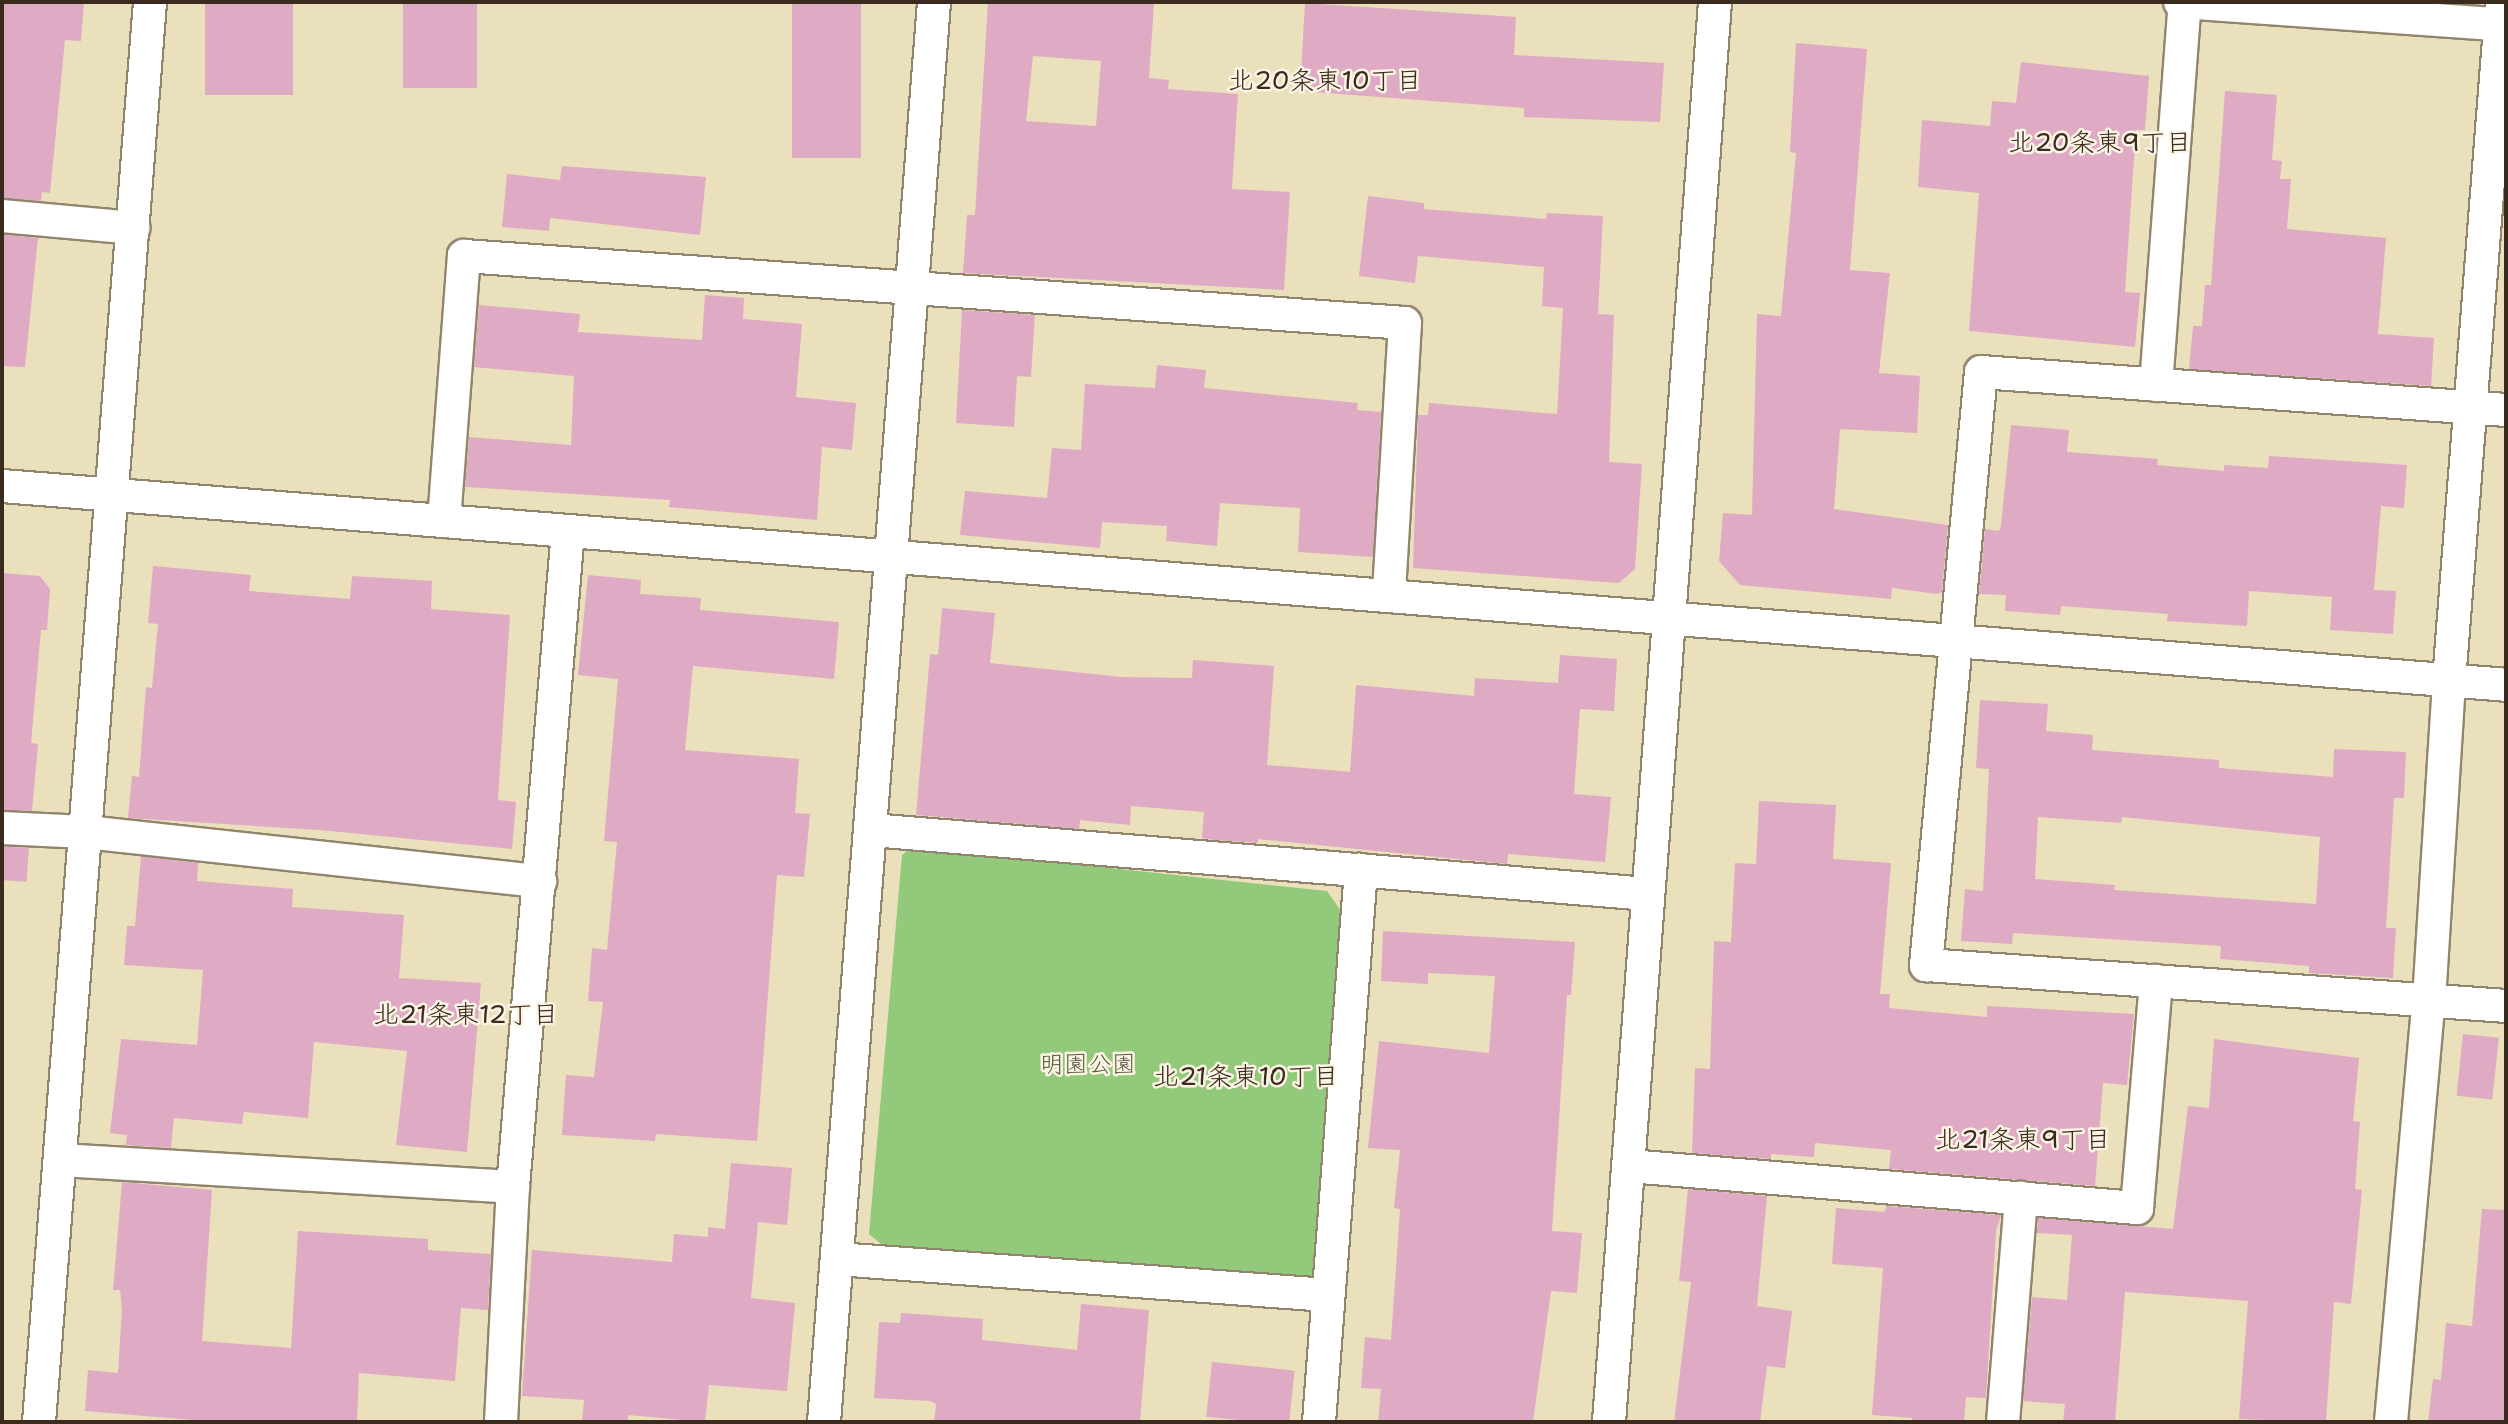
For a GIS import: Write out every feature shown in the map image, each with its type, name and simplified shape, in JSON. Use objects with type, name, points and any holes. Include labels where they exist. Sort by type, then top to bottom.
[{"type":"street","points":[[39,1422],[150,2]]},
{"type":"street","points":[[824,1422],[934,2]]},
{"type":"street","points":[[1609,1422],[1714,2]]},
{"type":"street","points":[[2156,385],[2183,2],[2503,17],[2449,681],[2429,1000],[2391,1422]]},
{"type":"street","points":[[2,216],[133,228]]},
{"type":"street","points":[[444,522],[464,256],[1405,323],[1389,596]]},
{"type":"street","points":[[2506,410],[1982,372],[1926,965],[2506,1006]]},
{"type":"street","points":[[2,486],[2506,685]]},
{"type":"street","points":[[501,1422],[513,1187],[568,531]]},
{"type":"street","points":[[2,828],[86,832],[540,881]]},
{"type":"street","points":[[871,830],[1648,894]]},
{"type":"street","points":[[1319,1422],[1361,870]]},
{"type":"street","points":[[1629,1166],[2137,1208],[2156,981]]},
{"type":"street","points":[[60,1160],[513,1187]]},
{"type":"street","points":[[2003,1422],[2021,1198]]},
{"type":"street","points":[[837,1259],[1328,1295]]},
{"type":"green space","name":"明園公園","points":[[913,847],[1327,891],[1341,911],[1317,1273],[1306,1282],[886,1248],[869,1234],[902,855]]},
{"type":"building","points":[[2,2],[84,2],[81,41],[65,40],[50,193],[42,192],[41,201],[2,198]]},
{"type":"building","points":[[205,2],[293,2],[293,95],[205,95]]},
{"type":"building","points":[[403,2],[477,2],[477,88],[403,88]]},
{"type":"building","points":[[792,2],[861,2],[861,158],[792,158]]},
{"type":"building","points":[[988,2],[1154,4],[1149,78],[1169,80],[1168,89],[1238,94],[1232,189],[1290,192],[1284,290],[963,273],[967,215],[975,215]],"holes":[[[1033,56],[1101,61],[1096,126],[1026,121]]]},
{"type":"building","points":[[1305,3],[1516,17],[1514,55],[1664,63],[1660,122],[1524,117],[1524,108],[1300,91]]},
{"type":"building","points":[[1796,43],[1867,49],[1850,270],[1890,273],[1879,373],[1920,376],[1917,433],[1840,429],[1834,509],[1948,525],[1942,592],[1937,594],[1892,588],[1891,599],[1740,585],[1719,561],[1723,513],[1752,515],[1757,314],[1781,316],[1796,153],[1790,152]]},
{"type":"building","points":[[2021,62],[2149,76],[2145,130],[2136,130],[2125,292],[2140,293],[2135,347],[1969,331],[1979,193],[1918,187],[1922,120],[1990,126],[1992,101],[2016,103]]},
{"type":"building","points":[[2225,91],[2277,95],[2272,160],[2282,161],[2280,179],[2291,179],[2287,229],[2386,238],[2378,334],[2434,338],[2431,386],[2189,369],[2193,326],[2202,326],[2205,285],[2211,285]]},
{"type":"building","points":[[562,166],[706,177],[700,235],[550,218],[549,231],[502,227],[507,174],[560,180]]},
{"type":"building","points":[[1368,196],[1424,203],[1424,209],[1546,219],[1547,213],[1603,216],[1598,314],[1614,315],[1609,462],[1642,464],[1635,569],[1619,583],[1413,568],[1418,415],[1428,415],[1429,403],[1557,414],[1563,308],[1542,306],[1544,267],[1418,256],[1415,283],[1359,276]]},
{"type":"building","points":[[2,234],[38,238],[25,367],[2,366]]},
{"type":"building","points":[[705,295],[744,298],[743,319],[802,324],[796,397],[856,403],[852,450],[822,447],[817,520],[669,507],[670,500],[465,487],[469,437],[571,445],[574,376],[474,367],[479,305],[580,314],[578,332],[702,340]]},
{"type":"building","points":[[962,310],[1035,315],[1031,377],[1017,376],[1014,427],[956,423]]},
{"type":"building","points":[[1157,365],[1206,370],[1204,388],[1358,403],[1357,410],[1381,412],[1373,557],[1298,552],[1300,508],[1220,503],[1217,546],[1166,541],[1167,526],[1102,522],[1100,548],[960,535],[965,491],[1047,498],[1052,448],[1081,450],[1085,384],[1155,388]]},
{"type":"building","points":[[2011,425],[2069,430],[2067,452],[2158,459],[2157,465],[2224,471],[2224,465],[2268,468],[2269,456],[2407,465],[2404,508],[2381,506],[2374,590],[2396,591],[2393,634],[2330,630],[2332,597],[2249,591],[2247,626],[2167,621],[2168,614],[2061,606],[2060,615],[2005,611],[2006,595],[1979,594],[1985,529],[1999,531],[2001,526]]},
{"type":"building","points":[[153,566],[251,575],[249,591],[350,599],[352,576],[432,581],[431,609],[510,615],[498,800],[516,802],[512,849],[320,830],[128,818],[132,776],[139,777],[146,687],[152,688],[158,624],[148,623]]},
{"type":"building","points":[[2,573],[40,576],[50,589],[47,630],[41,630],[31,743],[38,744],[32,811],[2,810]]},
{"type":"building","points":[[588,575],[641,580],[640,594],[701,598],[700,610],[839,622],[834,679],[693,666],[685,750],[799,759],[795,813],[810,814],[804,877],[777,875],[757,1141],[656,1134],[655,1141],[562,1135],[566,1075],[594,1077],[603,1002],[588,1001],[592,948],[607,950],[617,842],[604,841],[618,679],[578,675]]},
{"type":"building","points":[[942,608],[995,613],[990,663],[1121,677],[1192,678],[1193,660],[1274,666],[1267,765],[1350,772],[1356,685],[1474,696],[1475,678],[1558,683],[1560,655],[1617,659],[1614,711],[1580,709],[1574,794],[1611,797],[1605,862],[1508,854],[1507,864],[1258,839],[1258,843],[1214,840],[1202,838],[1204,812],[1131,806],[1130,825],[1080,820],[1079,829],[916,815],[930,654],[938,655]]},
{"type":"building","points":[[1980,700],[2048,704],[2046,731],[2093,735],[2092,750],[2219,760],[2219,768],[2333,777],[2334,749],[2406,752],[2404,798],[2394,798],[2386,928],[2396,928],[2393,978],[2309,973],[2309,966],[2220,959],[2221,946],[2013,933],[2012,944],[1961,941],[1965,889],[1983,891],[1989,769],[1976,768]],"holes":[[[2038,817],[2121,823],[2122,817],[2320,837],[2316,904],[2114,890],[2115,885],[2035,879]]]},
{"type":"building","points":[[1759,801],[1836,805],[1833,859],[1891,863],[1880,994],[1890,994],[1889,1008],[1987,1017],[1987,1006],[2134,1014],[2127,1085],[2103,1083],[2095,1186],[1889,1169],[1891,1150],[1815,1143],[1814,1157],[1771,1154],[1771,1159],[1692,1153],[1695,1068],[1710,1069],[1714,941],[1731,942],[1735,863],[1756,864]]},
{"type":"building","points":[[2,846],[29,848],[27,882],[2,880]]},
{"type":"building","points":[[141,856],[198,863],[197,881],[293,889],[292,907],[404,915],[399,978],[481,983],[467,1152],[396,1145],[407,1051],[314,1042],[308,1118],[244,1112],[242,1124],[174,1118],[171,1148],[126,1145],[127,1135],[110,1133],[121,1039],[197,1045],[203,970],[124,965],[127,926],[135,926]]},
{"type":"building","points":[[1383,931],[1575,942],[1571,995],[1567,995],[1552,1231],[1582,1233],[1577,1293],[1551,1291],[1533,1422],[1378,1422],[1381,1389],[1361,1388],[1365,1337],[1391,1340],[1400,1209],[1394,1208],[1400,1150],[1368,1148],[1379,1041],[1489,1053],[1495,976],[1428,973],[1428,984],[1381,981]]},
{"type":"building","points":[[2463,1034],[2499,1038],[2492,1099],[2457,1096]]},
{"type":"building","points":[[2214,1039],[2359,1058],[2353,1121],[2360,1122],[2355,1189],[2362,1190],[2351,1304],[2334,1302],[2326,1422],[2239,1419],[2248,1301],[2125,1292],[2115,1422],[2063,1422],[2065,1404],[2023,1401],[2032,1297],[2067,1300],[2072,1235],[2037,1233],[2038,1218],[2173,1229],[2188,1106],[2209,1108]]},
{"type":"building","points":[[731,1163],[792,1168],[787,1225],[758,1222],[751,1298],[795,1303],[787,1391],[709,1385],[705,1422],[628,1415],[628,1422],[582,1422],[584,1400],[522,1396],[532,1250],[672,1262],[674,1234],[708,1237],[708,1227],[725,1229]]},
{"type":"building","points":[[122,1182],[212,1190],[202,1341],[291,1348],[298,1231],[428,1239],[428,1250],[491,1254],[488,1310],[461,1308],[455,1381],[359,1373],[357,1422],[217,1422],[85,1411],[88,1370],[118,1373],[122,1310],[120,1290],[113,1290]]},
{"type":"building","points":[[1688,1189],[1767,1196],[1757,1306],[1792,1311],[1785,1368],[1767,1366],[1760,1422],[1674,1422],[1691,1282],[1679,1281]]},
{"type":"building","points":[[1886,1206],[2001,1215],[1996,1231],[1986,1398],[1966,1397],[1964,1422],[1912,1422],[1912,1418],[1872,1415],[1883,1268],[1832,1264],[1836,1208],[1885,1212]]},
{"type":"building","points":[[2482,1209],[2506,1210],[2506,1422],[2428,1422],[2433,1379],[2441,1380],[2446,1323],[2472,1326]]},
{"type":"building","points":[[1081,1304],[1149,1310],[1140,1422],[934,1422],[936,1404],[930,1401],[874,1398],[879,1322],[900,1323],[901,1313],[983,1319],[982,1340],[1077,1350]]},
{"type":"building","points":[[1212,1362],[1295,1371],[1289,1422],[1206,1417]]},
{"type":"district","name":"北20条東10丁目","points":[[1325,80]]},
{"type":"district","name":"北20条東9丁目","points":[[2100,142]]},
{"type":"district","name":"北21条東12丁目","points":[[466,1014]]},
{"type":"district","name":"北21条東10丁目","points":[[1246,1076]]},
{"type":"district","name":"北21条東9丁目","points":[[2023,1139]]}]
